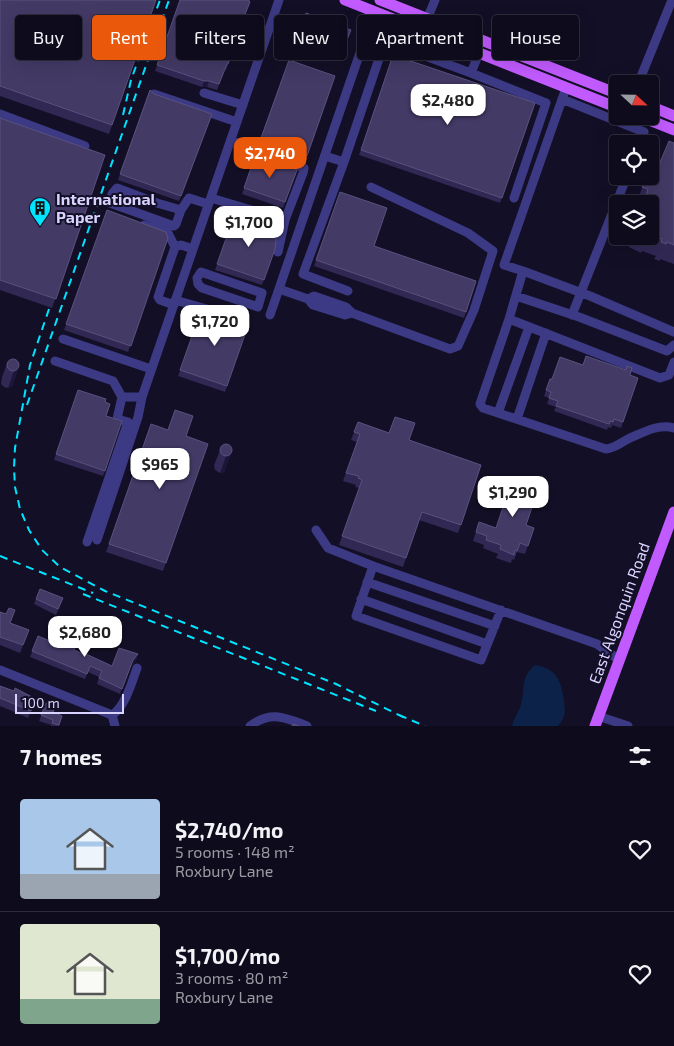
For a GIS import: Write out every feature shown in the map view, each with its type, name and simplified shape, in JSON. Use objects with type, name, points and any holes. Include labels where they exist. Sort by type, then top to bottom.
[{"type":"main road","points":[[345,0],[382,15]]},
{"type":"main road","points":[[380,0],[418,15]]},
{"type":"main road","points":[[482,40],[609,90]]},
{"type":"main road","points":[[482,54],[609,105]]},
{"type":"main road","points":[[659,110],[674,116]]},
{"type":"main road","points":[[659,124],[674,130]]},
{"type":"main road","name":"East Algonquin Road","points":[[596,721],[674,512]]},
{"type":"street","points":[[97,540],[138,417],[151,370],[279,0]]},
{"type":"street","points":[[430,15],[436,0]]},
{"type":"street","points":[[642,75],[672,0]]},
{"type":"street","points":[[270,315],[374,12]]},
{"type":"street","points":[[348,291],[303,274],[385,41],[546,103],[514,198]]},
{"type":"street","points":[[471,73],[476,60]]},
{"type":"street","points":[[566,88],[504,265],[581,293],[674,332]]},
{"type":"street","points":[[204,93],[243,105]]},
{"type":"street","points":[[154,94],[237,122]]},
{"type":"street","points":[[562,99],[644,132],[643,135]]},
{"type":"street","points":[[0,114],[85,146]]},
{"type":"street","points":[[231,140],[304,168],[285,220],[278,252]]},
{"type":"street","points":[[324,156],[344,162]]},
{"type":"street","points":[[572,315],[623,185]]},
{"type":"street","points":[[279,289],[308,299],[313,305],[345,315],[352,313],[450,349],[458,346],[474,310],[493,251],[468,233],[371,187]]},
{"type":"street","points":[[181,210],[117,188],[112,194],[110,203],[174,226],[181,210],[190,198],[210,201],[285,220]]},
{"type":"street","points":[[112,213],[168,233],[175,247],[158,297],[160,300],[242,319]]},
{"type":"street","points":[[175,247],[181,245],[193,248]]},
{"type":"street","points":[[523,271],[480,404],[483,408],[606,449],[613,448],[656,428],[668,426],[674,428]]},
{"type":"street","points":[[201,272],[262,293],[258,307],[202,288],[198,284],[197,278],[201,272]]},
{"type":"street","points":[[184,274],[197,278]]},
{"type":"street","points":[[516,296],[668,351],[674,345]]},
{"type":"street","points":[[509,319],[660,378],[669,375],[674,362]]},
{"type":"street","points":[[498,413],[529,327]]},
{"type":"street","points":[[517,419],[546,333]]},
{"type":"street","points":[[63,339],[151,370]]},
{"type":"street","points":[[55,361],[113,381],[122,397],[117,419],[128,422],[87,542]]},
{"type":"street","points":[[122,397],[142,397]]},
{"type":"street","points":[[316,530],[328,548],[373,566],[597,644],[619,660]]},
{"type":"street","points":[[373,566],[356,616],[481,660],[501,610]]},
{"type":"street","points":[[367,582],[495,626]]},
{"type":"street","points":[[361,599],[487,644]]},
{"type":"street","points":[[0,670],[114,721],[138,668]]},
{"type":"street","points":[[250,726],[260,720],[279,716],[307,726]]},
{"type":"street","points":[[596,721],[628,726]]},
{"type":"water","points":[[535,665],[548,669],[557,677],[564,701],[564,717],[558,726],[512,726],[522,702],[525,680]]},
{"type":"building","points":[[0,0],[156,0],[151,15],[92,15],[92,60],[135,60],[112,125],[0,86]]},
{"type":"building","points":[[180,0],[249,0],[250,2],[245,15],[176,15],[176,60],[229,60],[219,84],[204,81],[157,65],[159,60],[166,60],[166,40]]},
{"type":"building","points":[[347,28],[351,30],[347,40]]},
{"type":"building","points":[[289,60],[335,76],[307,156],[261,138]]},
{"type":"building","points":[[391,60],[408,60],[535,103],[502,198],[361,150]]},
{"type":"building","points":[[150,90],[154,94],[212,114],[181,196],[120,174]]},
{"type":"building","name":"International Paper","points":[[0,118],[105,155],[56,299],[0,280]]},
{"type":"building","points":[[669,141],[674,143],[674,245],[661,242],[662,239],[659,238],[659,195],[646,195],[648,189],[642,187],[643,185],[659,185],[659,165]]},
{"type":"building","points":[[255,156],[297,170],[285,202],[244,188]]},
{"type":"building","points":[[340,192],[387,208],[374,246],[476,281],[466,312],[316,260]]},
{"type":"building","points":[[107,210],[166,232],[168,238],[131,346],[66,324]]},
{"type":"building","points":[[234,216],[277,231],[275,249],[264,280],[217,264]]},
{"type":"building","points":[[202,308],[249,323],[227,386],[180,370]]},
{"type":"building","points":[[586,356],[626,370],[627,366],[632,368],[630,375],[638,378],[623,422],[614,419],[609,424],[556,406],[558,401],[549,398],[551,392],[546,390],[560,357],[583,365]]},
{"type":"building","points":[[15,359],[18,360],[18,370],[11,371],[8,370],[7,363],[8,360]]},
{"type":"building","points":[[78,390],[106,399],[105,402],[110,404],[106,416],[122,421],[105,471],[56,454]]},
{"type":"building","points":[[175,410],[193,416],[186,436],[208,444],[166,563],[109,544],[151,424],[168,430]]},
{"type":"building","points":[[395,417],[415,423],[409,440],[481,465],[461,525],[422,512],[406,558],[342,536],[362,480],[358,478],[359,476],[346,473],[360,434],[354,432],[358,422],[389,433]]},
{"type":"building","points":[[226,444],[232,450],[226,456],[220,450]]},
{"type":"building","points":[[513,478],[539,487],[526,525],[534,528],[528,546],[520,543],[514,555],[500,549],[501,545],[486,540],[487,536],[476,532],[479,522],[496,528]]},
{"type":"building","points":[[40,589],[63,598],[58,609],[36,599]]},
{"type":"building","points":[[9,608],[15,610],[10,623],[29,630],[23,645],[0,637],[0,612],[6,614]]},
{"type":"building","points":[[54,631],[71,638],[73,633],[80,636],[74,650],[112,666],[119,648],[138,654],[133,660],[122,689],[99,678],[102,671],[90,666],[87,674],[32,651],[38,636],[50,641]]},
{"type":"building","points":[[0,686],[14,691],[15,688],[36,699],[31,711],[0,698]]},
{"type":"building","points":[[46,703],[55,707],[53,712],[62,716],[59,725],[52,723],[53,720],[41,715]]},
{"type":"railway","points":[[123,115],[131,80],[160,0]]},
{"type":"railway","points":[[27,405],[169,0]]},
{"type":"railway","points":[[49,309],[30,365],[15,448],[14,468],[15,487],[20,509],[29,530],[42,550],[60,567],[105,591],[336,684],[405,718]]},
{"type":"railway","points":[[0,556],[93,593]]},
{"type":"railway","points":[[83,594],[376,711]]},
{"type":"railway","points":[[399,715],[425,726]]},
{"type":"place","name":"International Paper","points":[[40,227]]}]
